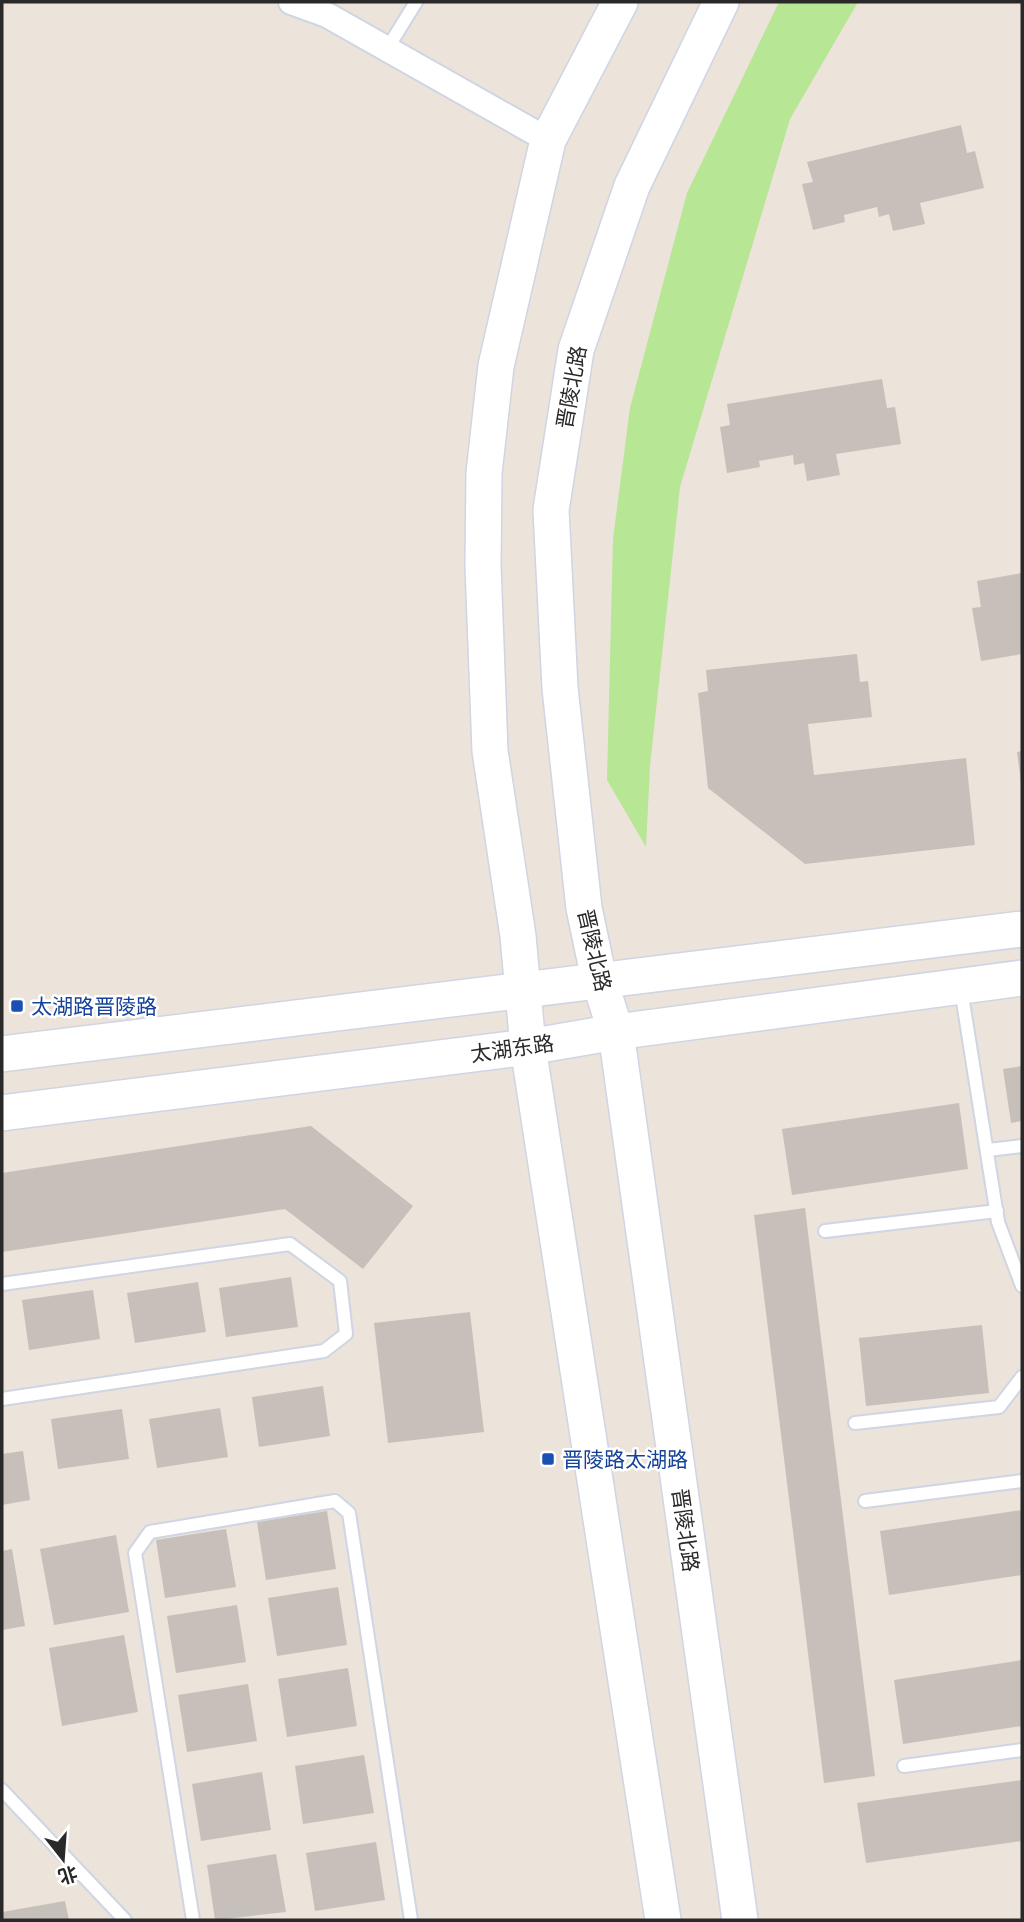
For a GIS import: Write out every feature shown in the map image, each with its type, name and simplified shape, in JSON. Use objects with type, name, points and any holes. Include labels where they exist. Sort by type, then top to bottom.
[{"type":"main road","points":[[620,2],[548,140],[496,366],[484,473],[483,566],[489,751],[523,991],[528,1047],[663,1920]]},
{"type":"main road","name":"晋陵北路","points":[[721,2],[632,186],[576,350],[551,510],[560,688],[584,908],[599,979],[616,1032],[740,1920]]},
{"type":"main road","points":[[2,1054],[1022,929]]},
{"type":"main road","name":"太湖东路","points":[[2,1114],[528,1047],[616,1032],[1022,978]]},
{"type":"street","points":[[290,2],[327,15],[548,140]]},
{"type":"lane","points":[[387,49],[416,2]]},
{"type":"lane","points":[[960,985],[997,1211],[1022,1286]]},
{"type":"lane","points":[[988,1150],[1022,1146]]},
{"type":"lane","points":[[825,1231],[997,1211]]},
{"type":"lane","points":[[2,1284],[290,1244],[340,1281],[346,1334],[324,1351],[2,1399]]},
{"type":"lane","points":[[855,1423],[999,1407],[1022,1377]]},
{"type":"lane","points":[[865,1500],[1022,1481]]},
{"type":"lane","points":[[194,1920],[135,1553],[150,1532],[335,1501],[349,1513],[411,1920]]},
{"type":"lane","points":[[904,1766],[1022,1750]]},
{"type":"lane","points":[[2,1790],[125,1920]]},
{"type":"green space","points":[[779,2],[858,2],[790,119],[680,487],[650,766],[646,847],[607,780],[613,539],[630,408],[687,193]]},
{"type":"building","points":[[961,125],[967,153],[975,151],[984,188],[920,203],[925,224],[893,231],[889,214],[879,217],[877,207],[844,215],[845,222],[813,230],[802,184],[813,182],[807,162]]},
{"type":"building","points":[[882,379],[887,408],[895,407],[901,444],[836,454],[840,475],[807,481],[804,463],[794,465],[793,455],[759,461],[760,467],[727,473],[720,427],[730,425],[727,404]]},
{"type":"building","points":[[1022,573],[1022,654],[981,661],[972,608],[981,607],[977,581]]},
{"type":"building","points":[[857,654],[860,682],[868,681],[872,717],[808,724],[814,775],[966,758],[975,845],[805,864],[708,788],[698,693],[708,691],[706,670]]},
{"type":"building","points":[[1022,751],[1022,782],[1021,782],[1017,752]]},
{"type":"building","points":[[1022,1066],[1022,1121],[1011,1123],[1003,1069]]},
{"type":"building","points":[[959,1103],[968,1169],[792,1195],[782,1129]]},
{"type":"building","points":[[311,1126],[413,1206],[363,1269],[285,1209],[2,1252],[2,1173]]},
{"type":"building","points":[[805,1208],[875,1776],[824,1783],[754,1215]]},
{"type":"building","points":[[291,1277],[298,1327],[226,1337],[219,1288]]},
{"type":"building","points":[[198,1282],[206,1332],[135,1343],[127,1293]]},
{"type":"building","points":[[93,1290],[100,1339],[29,1350],[22,1300]]},
{"type":"building","points":[[470,1312],[484,1432],[388,1443],[374,1323]]},
{"type":"building","points":[[982,1325],[989,1393],[866,1406],[859,1338]]},
{"type":"building","points":[[323,1386],[330,1436],[259,1447],[252,1397]]},
{"type":"building","points":[[220,1408],[228,1457],[157,1468],[149,1419]]},
{"type":"building","points":[[122,1409],[129,1459],[58,1469],[51,1419]]},
{"type":"building","points":[[23,1451],[30,1500],[2,1505],[2,1454]]},
{"type":"building","points":[[1022,1510],[1022,1575],[889,1595],[880,1531]]},
{"type":"building","points":[[327,1511],[336,1569],[266,1580],[257,1522]]},
{"type":"building","points":[[226,1529],[236,1587],[165,1598],[156,1540]]},
{"type":"building","points":[[116,1535],[129,1612],[54,1625],[40,1549]]},
{"type":"building","points":[[12,1549],[25,1626],[2,1630],[2,1551]]},
{"type":"building","points":[[338,1587],[347,1645],[277,1656],[268,1598]]},
{"type":"building","points":[[237,1605],[246,1662],[176,1673],[167,1616]]},
{"type":"building","points":[[124,1635],[138,1712],[62,1726],[49,1648]]},
{"type":"building","points":[[1022,1660],[1022,1726],[903,1744],[894,1680]]},
{"type":"building","points":[[348,1668],[357,1726],[287,1737],[278,1679]]},
{"type":"building","points":[[248,1684],[257,1741],[187,1752],[178,1695]]},
{"type":"building","points":[[364,1755],[374,1813],[303,1824],[295,1766]]},
{"type":"building","points":[[262,1772],[271,1830],[201,1841],[192,1784]]},
{"type":"building","points":[[1022,1780],[1022,1841],[866,1863],[857,1803]]},
{"type":"building","points":[[376,1842],[385,1900],[315,1911],[306,1853]]},
{"type":"building","points":[[276,1854],[286,1912],[215,1920],[207,1865]]},
{"type":"building","points":[[65,1901],[69,1920],[2,1920],[2,1912]]},
{"type":"place","name":"太湖路晋陵路","points":[[17,1006]]},
{"type":"place","name":"晋陵路太湖路","points":[[548,1459]]}]
